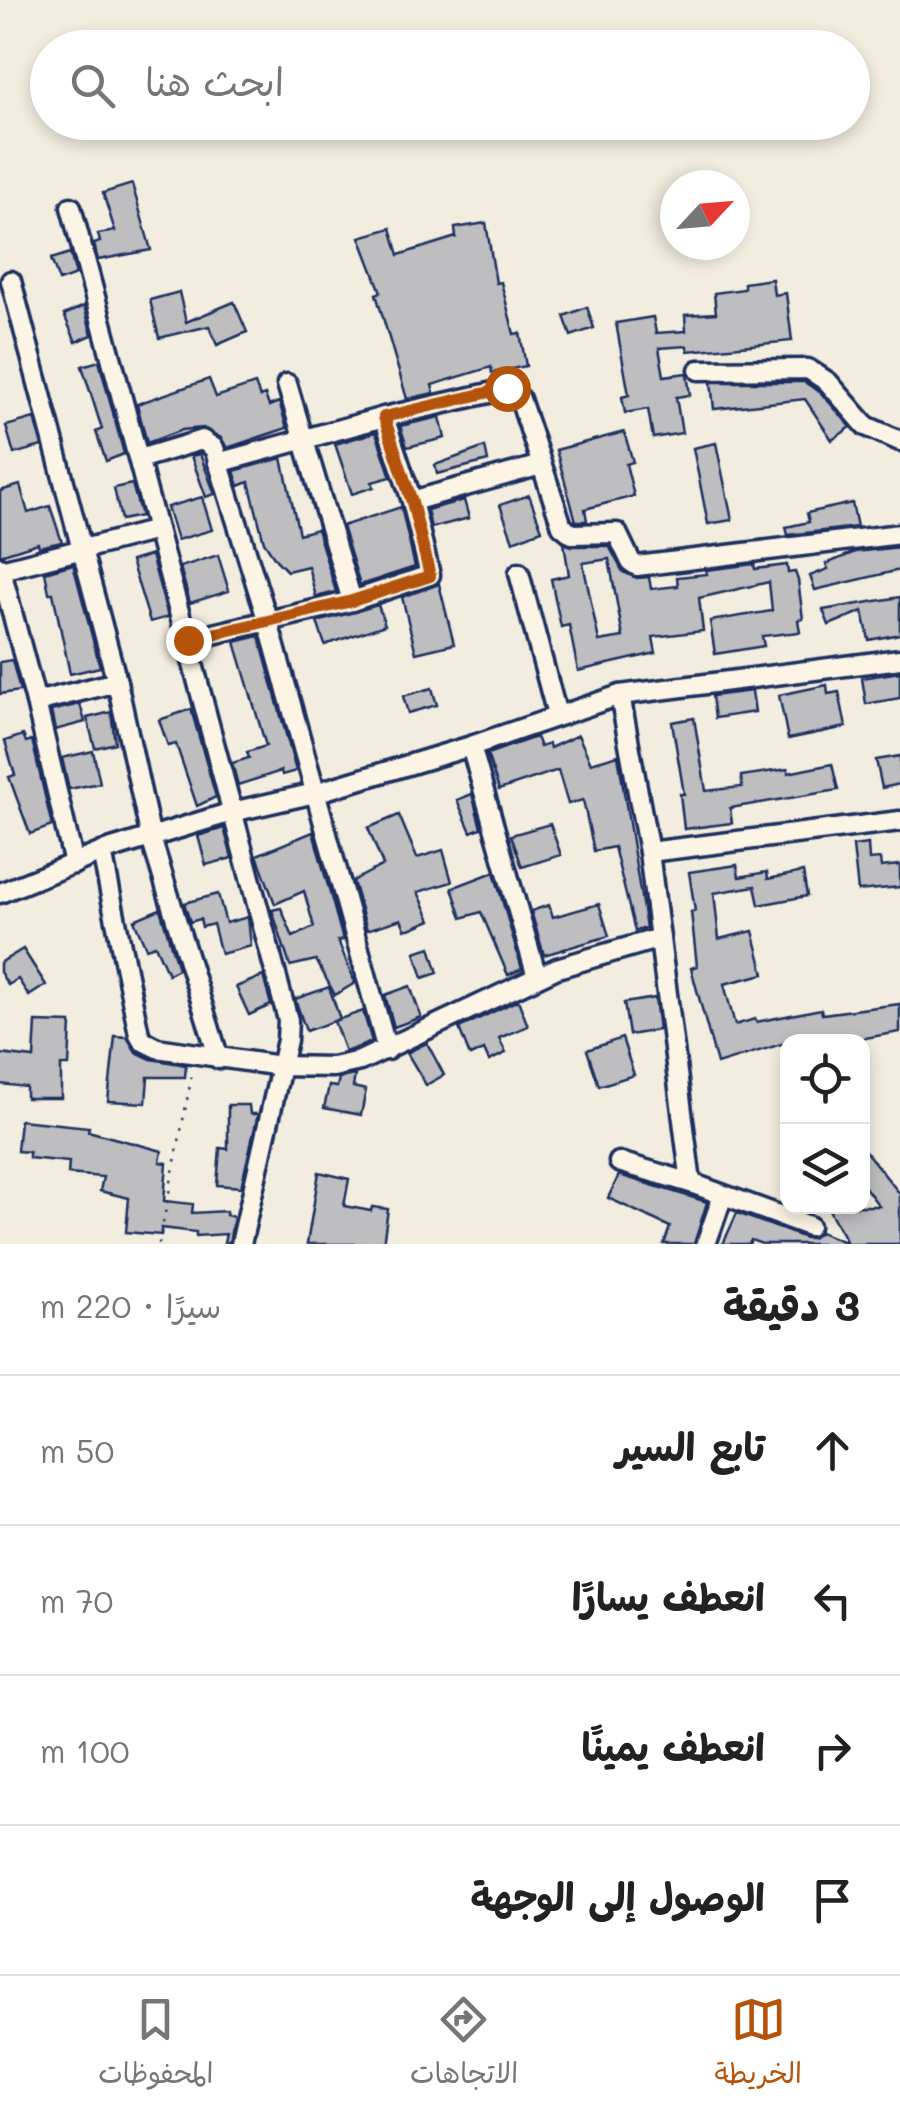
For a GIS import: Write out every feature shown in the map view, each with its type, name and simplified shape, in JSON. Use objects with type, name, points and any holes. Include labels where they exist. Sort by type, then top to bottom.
[{"type":"street","points":[[70,208],[288,1020],[241,1244]]},
{"type":"street","points":[[12,281],[117,682],[151,838],[219,1059]]},
{"type":"street","points":[[699,370],[808,368],[828,382],[866,426],[900,440]]},
{"type":"street","points":[[287,384],[352,601]]},
{"type":"street","points":[[218,463],[384,417],[511,388],[520,399],[565,530],[572,534],[618,533],[631,562],[637,566],[900,534]]},
{"type":"street","points":[[188,640],[352,601],[430,576],[412,502],[384,417]]},
{"type":"street","points":[[138,459],[206,440],[214,448],[268,622],[387,1050]]},
{"type":"street","points":[[412,502],[541,465]]},
{"type":"street","points":[[74,864],[0,569],[157,530]]},
{"type":"street","points":[[518,573],[557,715]]},
{"type":"street","points":[[0,892],[102,852],[471,746],[620,694],[900,660]]},
{"type":"street","points":[[36,702],[117,682]]},
{"type":"street","points":[[620,694],[649,852],[691,1183]]},
{"type":"street","points":[[471,746],[537,977]]},
{"type":"street","points":[[649,852],[900,821]]},
{"type":"street","points":[[102,852],[139,1034],[150,1046],[219,1059],[333,1067],[360,1061],[557,968],[660,938]]},
{"type":"street","points":[[619,1162],[691,1183],[809,1226]]},
{"type":"street","points":[[706,1244],[723,1195]]},
{"type":"path","points":[[160,1244],[196,1055]]},
{"type":"building","points":[[132,184],[151,250],[98,260],[94,244],[100,242],[98,234],[115,231],[103,193]]},
{"type":"building","points":[[486,223],[496,283],[501,282],[514,334],[520,333],[526,366],[492,373],[491,367],[432,385],[434,393],[407,399],[376,294],[381,292],[360,237],[391,228],[399,255],[456,237],[455,228]]},
{"type":"building","points":[[70,253],[76,275],[59,281],[51,259]]},
{"type":"building","points":[[772,279],[774,295],[786,293],[792,341],[688,351],[687,346],[659,348],[664,376],[687,373],[690,395],[676,397],[682,433],[653,438],[648,409],[625,413],[622,397],[629,395],[616,323],[653,317],[656,333],[686,331],[685,315],[716,313],[714,293],[744,289],[744,283]]},
{"type":"building","points":[[179,292],[186,322],[234,302],[247,332],[217,345],[209,326],[159,338],[150,300]]},
{"type":"building","points":[[84,306],[92,335],[76,342],[64,315]]},
{"type":"building","points":[[587,307],[594,328],[571,336],[564,316]]},
{"type":"building","points":[[99,361],[124,454],[106,461],[96,432],[102,429],[82,366]]},
{"type":"building","points":[[209,379],[216,397],[255,384],[269,406],[279,402],[287,428],[227,448],[221,438],[203,428],[182,430],[147,443],[137,404]]},
{"type":"building","points":[[711,382],[804,382],[820,392],[851,427],[832,440],[805,399],[714,409]]},
{"type":"building","points":[[440,417],[445,438],[407,447],[400,426]]},
{"type":"building","points":[[34,418],[42,446],[14,454],[6,426]]},
{"type":"building","points":[[376,432],[391,477],[372,482],[374,487],[352,494],[335,444]]},
{"type":"building","points":[[624,432],[633,462],[626,464],[634,496],[585,509],[587,521],[576,521],[556,450]]},
{"type":"building","points":[[716,443],[732,520],[708,524],[693,448]]},
{"type":"building","points":[[485,447],[488,461],[437,474],[435,465]]},
{"type":"building","points":[[200,454],[215,494],[206,497],[191,456]]},
{"type":"building","points":[[282,458],[299,534],[317,529],[336,592],[316,597],[308,566],[287,571],[276,560],[264,542],[249,482],[239,486],[234,471]]},
{"type":"building","points":[[132,484],[141,516],[121,520],[114,488]]},
{"type":"building","points":[[20,485],[28,513],[50,506],[62,542],[39,547],[38,543],[0,555],[0,491]]},
{"type":"building","points":[[529,495],[542,530],[513,541],[500,505]]},
{"type":"building","points":[[202,497],[212,530],[177,540],[167,507]]},
{"type":"building","points":[[464,500],[469,518],[431,528],[427,510]]},
{"type":"building","points":[[852,503],[857,527],[788,535],[786,527],[809,522],[807,513]]},
{"type":"building","points":[[401,507],[415,567],[360,585],[342,526]]},
{"type":"building","points":[[564,543],[609,546],[623,572],[637,578],[649,577],[651,589],[678,586],[677,577],[707,574],[706,570],[754,564],[755,569],[787,565],[788,573],[795,572],[798,580],[803,619],[798,620],[800,632],[762,636],[764,646],[715,654],[710,621],[772,611],[769,582],[699,598],[703,631],[653,637],[656,653],[578,671],[569,625],[561,627],[551,579],[569,575]],"holes":[[[609,559],[623,637],[599,641],[583,563]]]},
{"type":"building","points":[[900,547],[900,570],[815,590],[810,576],[828,569],[826,564],[855,552]]},
{"type":"building","points":[[151,555],[168,617],[150,622],[131,561]]},
{"type":"building","points":[[218,555],[229,591],[190,603],[180,567]]},
{"type":"building","points":[[73,564],[100,667],[70,674],[45,572]]},
{"type":"building","points":[[439,584],[454,644],[416,653],[402,597]]},
{"type":"building","points":[[900,597],[900,634],[869,640],[863,611],[829,625],[823,610]]},
{"type":"building","points":[[378,605],[385,625],[325,645],[317,622]]},
{"type":"building","points":[[259,636],[296,771],[282,775],[281,771],[238,785],[232,763],[249,758],[247,752],[266,746],[235,642]]},
{"type":"building","points":[[12,660],[20,691],[0,694],[0,662]]},
{"type":"building","points":[[900,672],[900,698],[866,704],[862,678]]},
{"type":"building","points":[[827,685],[828,694],[839,692],[846,727],[788,739],[779,695]]},
{"type":"building","points":[[432,688],[437,705],[408,713],[403,696]]},
{"type":"building","points":[[752,691],[755,712],[715,718],[712,696]]},
{"type":"building","points":[[80,704],[85,722],[55,730],[51,711]]},
{"type":"building","points":[[191,709],[216,797],[197,806],[176,744],[168,746],[159,720]]},
{"type":"building","points":[[111,712],[115,743],[95,748],[87,718]]},
{"type":"building","points":[[694,718],[706,791],[742,787],[741,776],[788,769],[788,773],[832,764],[838,790],[730,808],[732,823],[684,829],[680,794],[684,794],[672,722]]},
{"type":"building","points":[[23,735],[26,742],[32,740],[52,826],[30,834],[9,777],[15,775],[5,741]]},
{"type":"building","points":[[578,735],[591,763],[618,755],[646,928],[635,931],[614,847],[594,851],[583,800],[568,804],[558,770],[499,790],[487,754],[536,737],[540,747],[549,744],[550,748]]},
{"type":"building","points":[[93,751],[100,783],[69,789],[62,758]]},
{"type":"building","points":[[900,756],[900,784],[882,788],[876,760]]},
{"type":"building","points":[[472,794],[481,828],[471,832],[457,800]]},
{"type":"building","points":[[399,815],[417,858],[443,850],[452,882],[418,892],[431,920],[410,929],[405,929],[401,919],[367,930],[353,881],[383,865],[368,828]]},
{"type":"building","points":[[550,824],[561,855],[522,867],[511,835]]},
{"type":"building","points":[[224,828],[232,858],[206,865],[198,836]]},
{"type":"building","points":[[313,832],[343,940],[338,941],[355,983],[335,995],[316,960],[290,966],[272,910],[281,908],[293,937],[314,927],[304,891],[275,904],[257,855]]},
{"type":"building","points":[[868,844],[869,860],[880,859],[881,867],[900,865],[900,887],[858,891],[853,846]]},
{"type":"building","points":[[737,865],[739,877],[767,872],[768,879],[803,872],[807,896],[759,905],[755,886],[714,893],[719,939],[753,931],[764,974],[724,984],[735,1025],[821,1009],[822,1014],[900,1004],[900,1032],[870,1037],[870,1034],[780,1034],[780,1044],[717,1064],[691,968],[697,966],[689,872]]},
{"type":"building","points":[[494,872],[522,969],[508,975],[481,912],[462,918],[452,888]]},
{"type":"building","points":[[218,894],[226,923],[248,917],[251,946],[221,954],[213,924],[202,927],[200,919],[190,922],[184,903]]},
{"type":"building","points":[[599,904],[609,936],[544,955],[531,911],[549,905],[553,917]]},
{"type":"building","points":[[160,909],[178,969],[168,974],[155,945],[146,948],[134,920]]},
{"type":"building","points":[[430,947],[438,973],[423,978],[415,952]]},
{"type":"building","points":[[23,949],[46,985],[29,996],[18,979],[8,985],[0,972],[0,963]]},
{"type":"building","points":[[263,976],[271,1005],[249,1015],[236,987]]},
{"type":"building","points":[[410,986],[421,1017],[394,1027],[385,995]]},
{"type":"building","points":[[329,987],[340,1019],[306,1031],[295,999]]},
{"type":"building","points":[[655,998],[659,1030],[629,1035],[624,1003]]},
{"type":"building","points":[[518,1000],[528,1026],[499,1038],[506,1053],[489,1061],[484,1050],[470,1056],[459,1028]]},
{"type":"building","points":[[363,1011],[372,1042],[345,1052],[334,1021]]},
{"type":"building","points":[[36,1022],[71,1023],[69,1066],[61,1066],[61,1098],[26,1098],[26,1087],[0,1084],[0,1054],[34,1058]]},
{"type":"building","points":[[115,1036],[127,1037],[136,1052],[151,1059],[186,1065],[185,1077],[148,1077],[146,1103],[108,1101]]},
{"type":"building","points":[[622,1038],[634,1075],[599,1086],[587,1050]]},
{"type":"building","points":[[427,1043],[444,1075],[426,1085],[407,1053]]},
{"type":"building","points":[[355,1075],[353,1087],[366,1090],[361,1115],[324,1108],[329,1086],[337,1087],[339,1078]]},
{"type":"building","points":[[228,1105],[249,1105],[250,1114],[258,1114],[241,1187],[217,1185],[220,1148],[228,1149]]},
{"type":"building","points":[[20,1120],[89,1127],[88,1131],[162,1151],[160,1162],[167,1163],[164,1201],[193,1204],[192,1213],[226,1211],[226,1215],[234,1217],[229,1243],[224,1242],[226,1234],[196,1236],[196,1232],[161,1228],[161,1235],[126,1232],[129,1198],[100,1191],[103,1177],[68,1174],[69,1162],[29,1158],[29,1152],[17,1151]]},
{"type":"building","points":[[870,1157],[900,1194],[900,1244],[762,1244],[751,1240],[749,1244],[723,1244],[737,1213],[805,1238],[820,1232],[847,1243],[831,1214],[870,1214],[870,1206],[879,1206],[870,1194]]},
{"type":"building","points":[[319,1172],[349,1179],[344,1206],[371,1211],[372,1207],[388,1209],[383,1244],[307,1244]]},
{"type":"building","points":[[619,1175],[707,1202],[694,1244],[664,1244],[670,1227],[608,1198]]},
{"type":"route","points":[[188,640],[352,601],[430,576],[412,502],[384,417],[507,388]]}]
